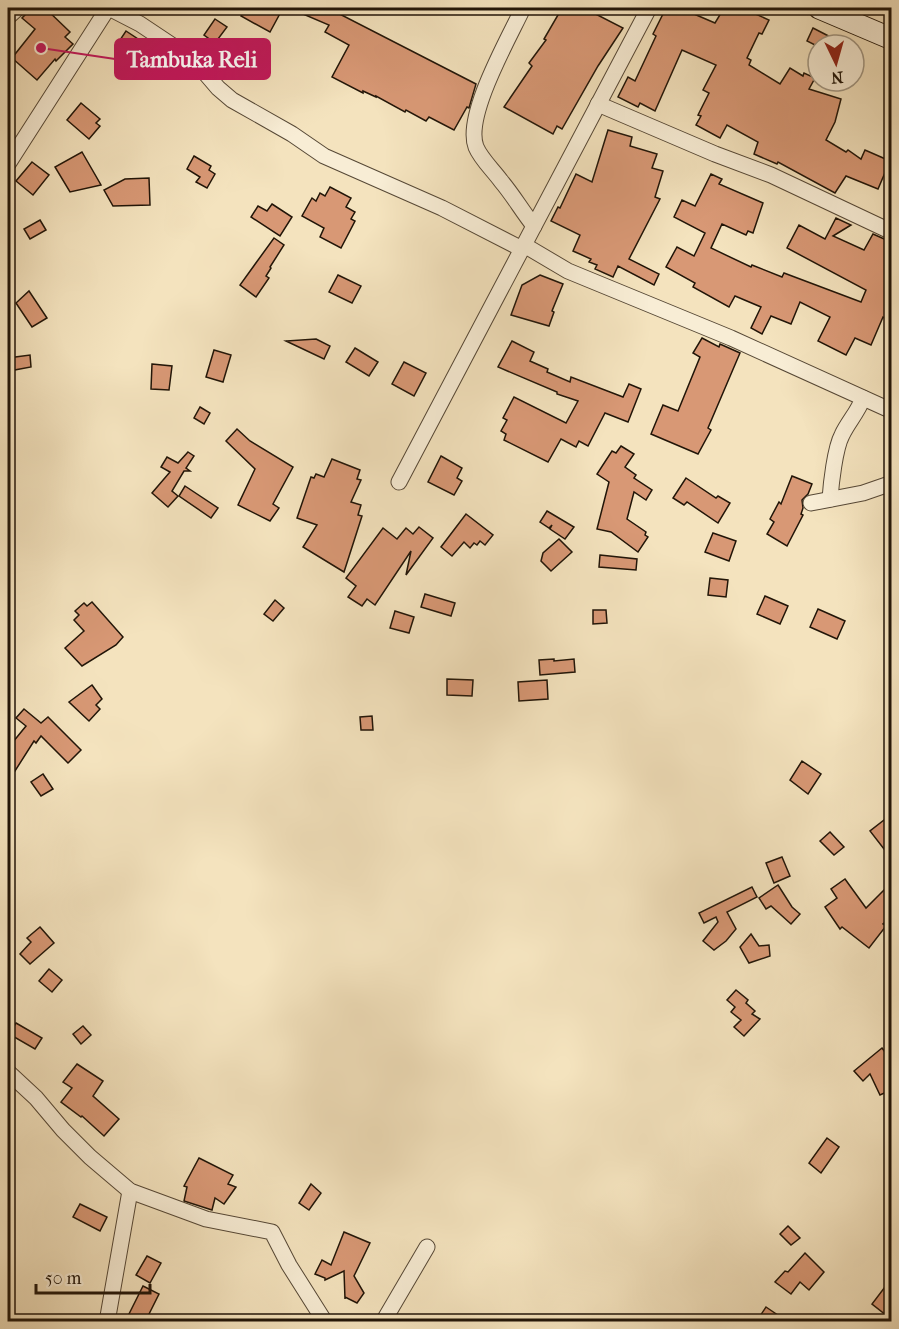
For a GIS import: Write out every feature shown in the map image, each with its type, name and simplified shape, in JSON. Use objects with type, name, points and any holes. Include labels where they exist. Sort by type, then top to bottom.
[{"type":"street","points":[[8,17],[18,8]]},
{"type":"street","points":[[8,164],[109,8],[140,24],[194,60],[218,88],[232,100],[292,134],[324,156],[442,208],[568,271],[731,338],[891,411]]},
{"type":"street","points":[[523,8],[479,104],[475,122],[475,137],[476,147],[534,226]]},
{"type":"street","points":[[399,482],[649,8]]},
{"type":"street","points":[[819,8],[891,39]]},
{"type":"street","points":[[598,104],[715,154],[771,175],[891,232]]},
{"type":"street","points":[[830,499],[841,436],[857,413],[863,398]]},
{"type":"street","points":[[811,503],[863,493],[891,483]]},
{"type":"street","points":[[8,1072],[36,1098],[90,1157],[130,1191],[206,1219],[273,1232],[289,1265],[325,1322]]},
{"type":"street","points":[[107,1322],[130,1191]]},
{"type":"street","points":[[383,1322],[427,1247]]},
{"type":"building","points":[[32,8],[45,8],[70,32],[65,37],[73,44],[56,61],[55,59],[37,80],[12,58],[35,29],[22,18]]},
{"type":"building","points":[[246,8],[283,8],[270,32],[241,16]]},
{"type":"building","points":[[289,8],[328,8],[476,84],[469,108],[467,107],[454,130],[429,117],[426,121],[406,110],[405,112],[376,96],[363,91],[363,93],[332,77],[349,45],[325,32],[329,25]]},
{"type":"building","points":[[562,8],[584,8],[623,28],[562,129],[557,126],[553,134],[504,107],[532,66],[529,63],[546,40],[544,39]]},
{"type":"building","points":[[666,8],[696,8],[694,14],[715,23],[724,8],[742,8],[769,20],[762,34],[759,33],[747,58],[751,60],[749,65],[780,84],[790,68],[803,76],[804,73],[806,74],[806,93],[822,93],[841,99],[835,122],[826,140],[861,159],[865,150],[890,161],[878,189],[846,176],[835,193],[778,162],[777,164],[754,154],[758,142],[727,125],[720,138],[696,125],[701,116],[698,115],[709,93],[703,90],[716,65],[682,50],[655,111],[640,103],[638,107],[618,97],[628,77],[635,81],[656,36],[653,34]]},
{"type":"building","points":[[215,19],[227,27],[215,43],[204,35]]},
{"type":"building","points":[[813,28],[823,33],[811,33]]},
{"type":"building","points":[[126,31],[138,39],[130,51],[118,43]]},
{"type":"building","points":[[81,103],[100,119],[96,123],[100,126],[89,139],[67,120]]},
{"type":"building","points":[[608,130],[632,137],[630,146],[657,154],[652,168],[663,171],[655,197],[660,199],[629,259],[659,274],[654,285],[618,266],[613,277],[595,269],[597,265],[589,262],[591,259],[573,251],[580,235],[551,221],[558,207],[560,208],[576,174],[592,182]]},
{"type":"building","points":[[82,152],[101,185],[70,192],[55,167]]},
{"type":"building","points":[[194,156],[211,166],[209,170],[215,174],[207,188],[196,182],[200,177],[187,169]]},
{"type":"building","points":[[32,162],[49,175],[33,195],[16,181]]},
{"type":"building","points":[[711,174],[722,179],[719,184],[763,203],[753,233],[748,231],[746,235],[722,224],[711,248],[751,267],[752,265],[782,277],[784,273],[861,302],[866,290],[787,248],[799,225],[825,239],[836,218],[851,225],[833,236],[864,250],[873,234],[891,242],[891,322],[883,317],[871,345],[855,338],[846,355],[818,341],[830,317],[800,302],[791,324],[771,316],[762,334],[751,328],[761,307],[735,296],[729,307],[693,287],[695,283],[666,267],[677,247],[694,256],[705,233],[674,217],[682,200],[695,206]]},
{"type":"building","points":[[149,178],[150,205],[113,206],[104,190],[125,179]]},
{"type":"building","points":[[330,187],[351,198],[346,207],[355,212],[351,219],[355,221],[341,248],[320,237],[324,228],[302,216],[312,198],[316,201],[320,193],[325,196]]},
{"type":"building","points":[[272,204],[292,217],[280,236],[251,217],[258,206],[267,211]]},
{"type":"building","points":[[40,220],[46,230],[30,239],[24,229]]},
{"type":"building","points":[[274,238],[284,245],[270,267],[266,276],[269,278],[256,297],[240,285]]},
{"type":"building","points":[[338,275],[361,286],[352,303],[329,292]]},
{"type":"building","points":[[540,275],[563,284],[552,311],[554,312],[549,326],[511,315],[522,285]]},
{"type":"building","points":[[29,291],[47,318],[32,327],[16,303]]},
{"type":"building","points":[[702,338],[719,347],[720,344],[740,353],[708,428],[711,430],[698,454],[651,434],[663,405],[678,411],[700,357],[693,353]]},
{"type":"building","points":[[316,339],[330,346],[324,359],[286,341]]},
{"type":"building","points":[[512,341],[534,352],[530,361],[548,369],[547,372],[570,382],[571,377],[623,397],[629,384],[641,389],[628,422],[605,413],[588,446],[579,441],[576,447],[561,439],[548,462],[504,440],[506,434],[501,431],[507,420],[503,418],[514,397],[566,423],[578,401],[498,367]]},
{"type":"building","points":[[355,348],[378,362],[369,376],[346,362]]},
{"type":"building","points":[[214,350],[231,355],[223,382],[206,377]]},
{"type":"building","points":[[30,355],[31,367],[9,371],[8,358]]},
{"type":"building","points":[[404,362],[426,373],[414,396],[392,384]]},
{"type":"building","points":[[152,364],[172,366],[169,390],[151,389]]},
{"type":"building","points":[[200,407],[210,413],[204,424],[194,418]]},
{"type":"building","points":[[237,429],[250,441],[293,467],[273,504],[279,508],[270,521],[238,505],[255,469],[226,441]]},
{"type":"building","points":[[621,446],[634,454],[625,467],[636,475],[634,478],[652,490],[646,500],[634,492],[627,519],[646,532],[645,535],[648,537],[638,552],[611,532],[597,529],[609,482],[597,474],[612,451],[616,453]]},
{"type":"building","points":[[188,452],[194,456],[186,468],[190,471],[184,471],[172,491],[178,496],[168,507],[152,493],[170,472],[161,467],[167,457],[178,463]]},
{"type":"building","points":[[441,456],[462,468],[457,478],[462,481],[454,495],[428,482]]},
{"type":"building","points":[[332,459],[360,470],[357,479],[361,480],[351,502],[361,505],[358,515],[362,516],[344,572],[303,547],[317,525],[297,518],[311,477],[314,478],[316,474],[324,477]]},
{"type":"building","points":[[792,476],[812,484],[808,494],[802,500],[801,514],[803,515],[787,546],[767,534],[774,522],[770,519],[779,502],[781,504]]},
{"type":"building","points":[[686,478],[716,498],[718,496],[730,503],[718,523],[687,502],[684,505],[673,498]]},
{"type":"building","points":[[185,486],[218,508],[211,518],[179,496]]},
{"type":"building","points":[[547,511],[574,527],[565,539],[550,529],[552,525],[549,528],[540,522]]},
{"type":"building","points":[[466,514],[493,535],[485,545],[480,541],[477,545],[474,543],[470,548],[464,542],[452,556],[441,547]]},
{"type":"building","points":[[419,527],[433,538],[406,575],[411,551],[375,605],[367,599],[362,606],[348,597],[356,586],[346,578],[383,528],[397,539],[406,528],[413,534]]},
{"type":"building","points":[[713,533],[736,541],[729,561],[705,552]]},
{"type":"building","points":[[559,539],[572,552],[551,571],[541,561],[543,553]]},
{"type":"building","points":[[600,555],[637,559],[636,570],[599,567]]},
{"type":"building","points":[[710,578],[728,580],[726,597],[708,595]]},
{"type":"building","points":[[425,594],[455,603],[451,616],[421,607]]},
{"type":"building","points":[[765,596],[788,606],[780,624],[757,614]]},
{"type":"building","points":[[275,600],[284,608],[273,621],[264,614]]},
{"type":"building","points":[[92,602],[123,637],[116,645],[82,666],[65,648],[84,631],[74,620],[79,615],[75,611],[84,603],[87,606]]},
{"type":"building","points":[[818,609],[845,621],[837,639],[810,627]]},
{"type":"building","points":[[593,610],[606,610],[607,623],[593,624]]},
{"type":"building","points":[[395,611],[414,617],[409,633],[390,628]]},
{"type":"building","points":[[554,659],[554,661],[574,659],[575,672],[540,675],[539,660]]},
{"type":"building","points":[[447,679],[473,680],[472,696],[447,695]]},
{"type":"building","points":[[547,680],[548,699],[519,701],[518,682]]},
{"type":"building","points":[[92,685],[102,699],[96,705],[100,709],[89,721],[69,702]]},
{"type":"building","points":[[24,709],[41,723],[48,717],[81,750],[68,763],[41,736],[36,743],[34,741],[8,782],[8,748],[26,726],[16,718]]},
{"type":"building","points":[[372,716],[373,730],[361,730],[360,717]]},
{"type":"building","points":[[802,761],[821,774],[808,794],[790,780]]},
{"type":"building","points":[[43,774],[53,789],[41,796],[31,782]]},
{"type":"building","points":[[884,820],[891,830],[891,858],[870,831]]},
{"type":"building","points":[[830,832],[844,847],[834,855],[820,841]]},
{"type":"building","points":[[782,857],[790,876],[774,883],[766,863]]},
{"type":"building","points":[[845,879],[866,908],[885,889],[891,895],[891,904],[885,911],[891,917],[883,924],[886,926],[869,948],[842,927],[840,929],[825,907],[837,898],[831,889]]},
{"type":"building","points":[[778,885],[792,907],[800,914],[791,924],[771,906],[766,909],[759,898]]},
{"type":"building","points":[[752,887],[757,897],[727,912],[736,929],[714,950],[703,941],[718,922],[716,917],[704,923],[699,913]]},
{"type":"building","points":[[40,927],[54,943],[30,964],[20,954],[31,942],[27,938]]},
{"type":"building","points":[[751,934],[759,946],[769,945],[770,956],[749,963],[740,947]]},
{"type":"building","points":[[49,969],[62,980],[52,992],[39,981]]},
{"type":"building","points":[[736,990],[748,1000],[746,1003],[755,1011],[752,1014],[760,1019],[744,1036],[734,1027],[741,1020],[731,1012],[735,1007],[727,1000]]},
{"type":"building","points":[[16,1023],[42,1038],[35,1049],[9,1034]]},
{"type":"building","points":[[83,1026],[91,1035],[81,1044],[73,1034]]},
{"type":"building","points":[[882,1048],[891,1060],[891,1090],[880,1095],[870,1074],[863,1081],[854,1071]]},
{"type":"building","points":[[77,1064],[103,1081],[93,1096],[119,1119],[104,1136],[82,1116],[61,1102],[72,1088],[63,1082]]},
{"type":"building","points":[[827,1138],[839,1147],[821,1173],[809,1163]]},
{"type":"building","points":[[199,1158],[233,1175],[228,1184],[236,1187],[224,1204],[215,1198],[212,1210],[184,1201],[187,1187],[184,1186]]},
{"type":"building","points":[[311,1184],[321,1193],[309,1210],[299,1203]]},
{"type":"building","points":[[80,1204],[107,1217],[100,1231],[73,1217]]},
{"type":"building","points":[[788,1226],[800,1238],[791,1245],[780,1234]]},
{"type":"building","points":[[344,1232],[370,1243],[354,1276],[364,1293],[357,1303],[345,1297],[345,1299],[344,1271],[325,1280],[315,1274],[322,1260],[331,1265]]},
{"type":"building","points":[[805,1253],[824,1272],[809,1290],[800,1282],[791,1294],[775,1282],[785,1271],[788,1272]]},
{"type":"building","points":[[147,1256],[161,1263],[150,1283],[136,1275]]},
{"type":"building","points":[[891,1279],[891,1319],[872,1304]]},
{"type":"building","points":[[143,1286],[159,1294],[145,1322],[125,1322]]},
{"type":"building","points":[[766,1307],[788,1322],[756,1322]]},
{"type":"place","name":"Tambuka Reli","points":[[41,48]]}]
